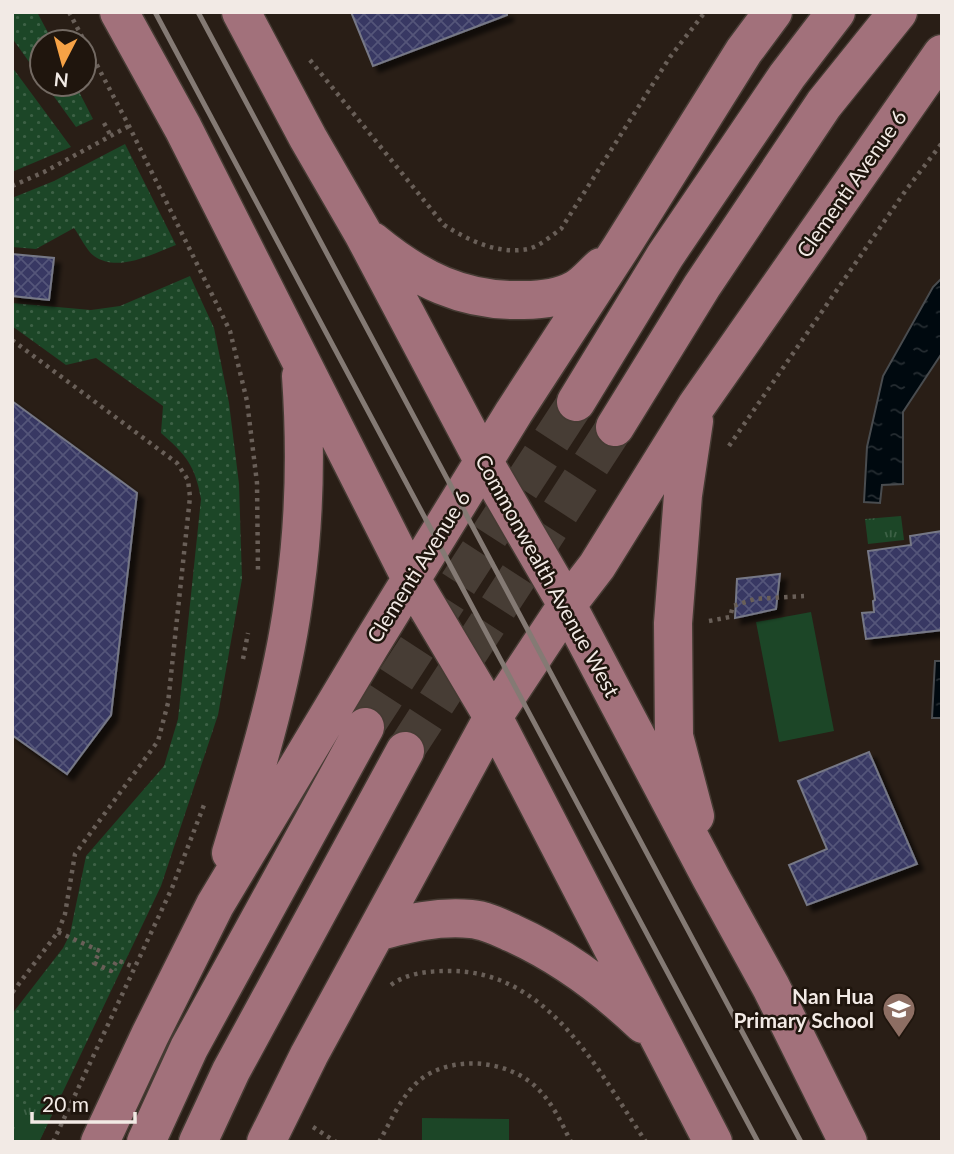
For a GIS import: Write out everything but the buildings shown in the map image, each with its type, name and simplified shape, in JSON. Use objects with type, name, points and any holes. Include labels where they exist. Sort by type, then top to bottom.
[{"type":"main road","points":[[119,12],[183,128],[411,579],[493,717],[713,1142]]},
{"type":"main road","name":"Commonwealth Avenue West","points":[[241,12],[308,138],[364,235],[484,462],[567,605],[710,878],[771,987],[848,1142]]},
{"type":"main road","name":"Clementi Avenue 6","points":[[100,1142],[215,905],[484,462],[744,51],[773,12]]},
{"type":"main road","points":[[576,402],[665,256],[787,76],[836,12]]},
{"type":"main road","points":[[615,426],[702,286],[824,104],[898,12]]},
{"type":"main road","name":"Clementi Avenue 6","points":[[266,1142],[309,1055],[493,717],[567,605],[597,566],[696,405],[942,54]]},
{"type":"main road","points":[[364,235],[397,262],[433,283],[466,295],[503,301],[546,300],[578,289],[620,249]]},
{"type":"main road","points":[[215,905],[277,689],[295,589],[305,441],[300,361]]},
{"type":"main road","points":[[696,405],[682,495],[673,623],[674,736],[710,878]]},
{"type":"main road","points":[[146,1142],[189,1048],[365,727]]},
{"type":"main road","points":[[198,1142],[231,1072],[405,751]]},
{"type":"main road","points":[[376,932],[421,919],[473,919],[497,926],[541,946],[575,968],[617,1000],[662,1043]]},
{"type":"path","points":[[69,12],[129,126],[230,331],[247,401],[257,483],[258,583]]},
{"type":"path","points":[[303,51],[444,225],[487,247],[528,249],[561,229],[670,57],[705,12]]},
{"type":"path","points":[[104,123],[111,136]]},
{"type":"path","points":[[12,186],[44,172],[129,126]]},
{"type":"path","points":[[727,449],[898,201],[942,143]]},
{"type":"path","points":[[12,340],[177,463],[188,480],[190,497],[168,703],[158,741],[75,854],[65,914],[58,932],[12,993]]},
{"type":"path","points":[[697,622],[730,617],[733,606],[755,599],[804,596]]},
{"type":"path","points":[[242,664],[250,623]]},
{"type":"path","points":[[53,1142],[172,888],[208,793]]},
{"type":"path","points":[[58,932],[100,951],[94,963],[111,971],[117,960],[134,967]]},
{"type":"path","points":[[385,993],[393,983],[424,972],[465,971],[505,981],[548,1009],[578,1040],[646,1142]]},
{"type":"path","points":[[379,1142],[403,1099],[419,1080],[440,1068],[464,1063],[491,1065],[509,1071],[538,1089],[555,1110],[571,1142]]},
{"type":"path","points":[[314,1128],[336,1142]]},
{"type":"green space","points":[[12,12],[37,12],[46,28],[28,28],[28,60],[12,38]]},
{"type":"green space","points":[[12,67],[28,89],[28,98],[35,98],[71,147],[12,172]]},
{"type":"green space","points":[[55,98],[82,98],[93,119],[76,127]]},
{"type":"green space","points":[[125,144],[176,245],[146,257],[114,263],[94,256],[74,228],[36,249],[12,247],[12,198],[54,181]]},
{"type":"green space","points":[[190,276],[214,328],[229,403],[239,484],[242,579],[218,715],[161,886],[39,1142],[12,1142],[12,1014],[63,948],[70,934],[86,856],[164,766],[178,719],[201,499],[196,477],[188,462],[161,433],[163,406],[96,358],[66,365],[12,326],[12,303],[91,310],[120,306]]},
{"type":"green space","points":[[901,516],[904,540],[868,544],[865,519]]},
{"type":"green space","points":[[811,612],[834,731],[779,742],[756,622]]},
{"type":"green space","points":[[12,1105],[54,1110],[39,1142],[12,1142]]},
{"type":"green space","points":[[422,1118],[509,1119],[509,1142],[422,1142]]},
{"type":"water","points":[[942,278],[942,353],[903,412],[903,484],[882,485],[880,503],[864,502],[867,447],[883,376],[933,287]]},
{"type":"water","points":[[935,661],[942,661],[942,718],[932,718]]},
{"type":"tunnel","points":[[365,727],[576,402]]},
{"type":"tunnel","points":[[405,751],[615,427]]},
{"type":"railway","points":[[155,12],[758,1142]]},
{"type":"railway","points":[[198,12],[801,1142]]},
{"type":"place","name":"Nan Hua Primary School","points":[[899,1039]]}]
